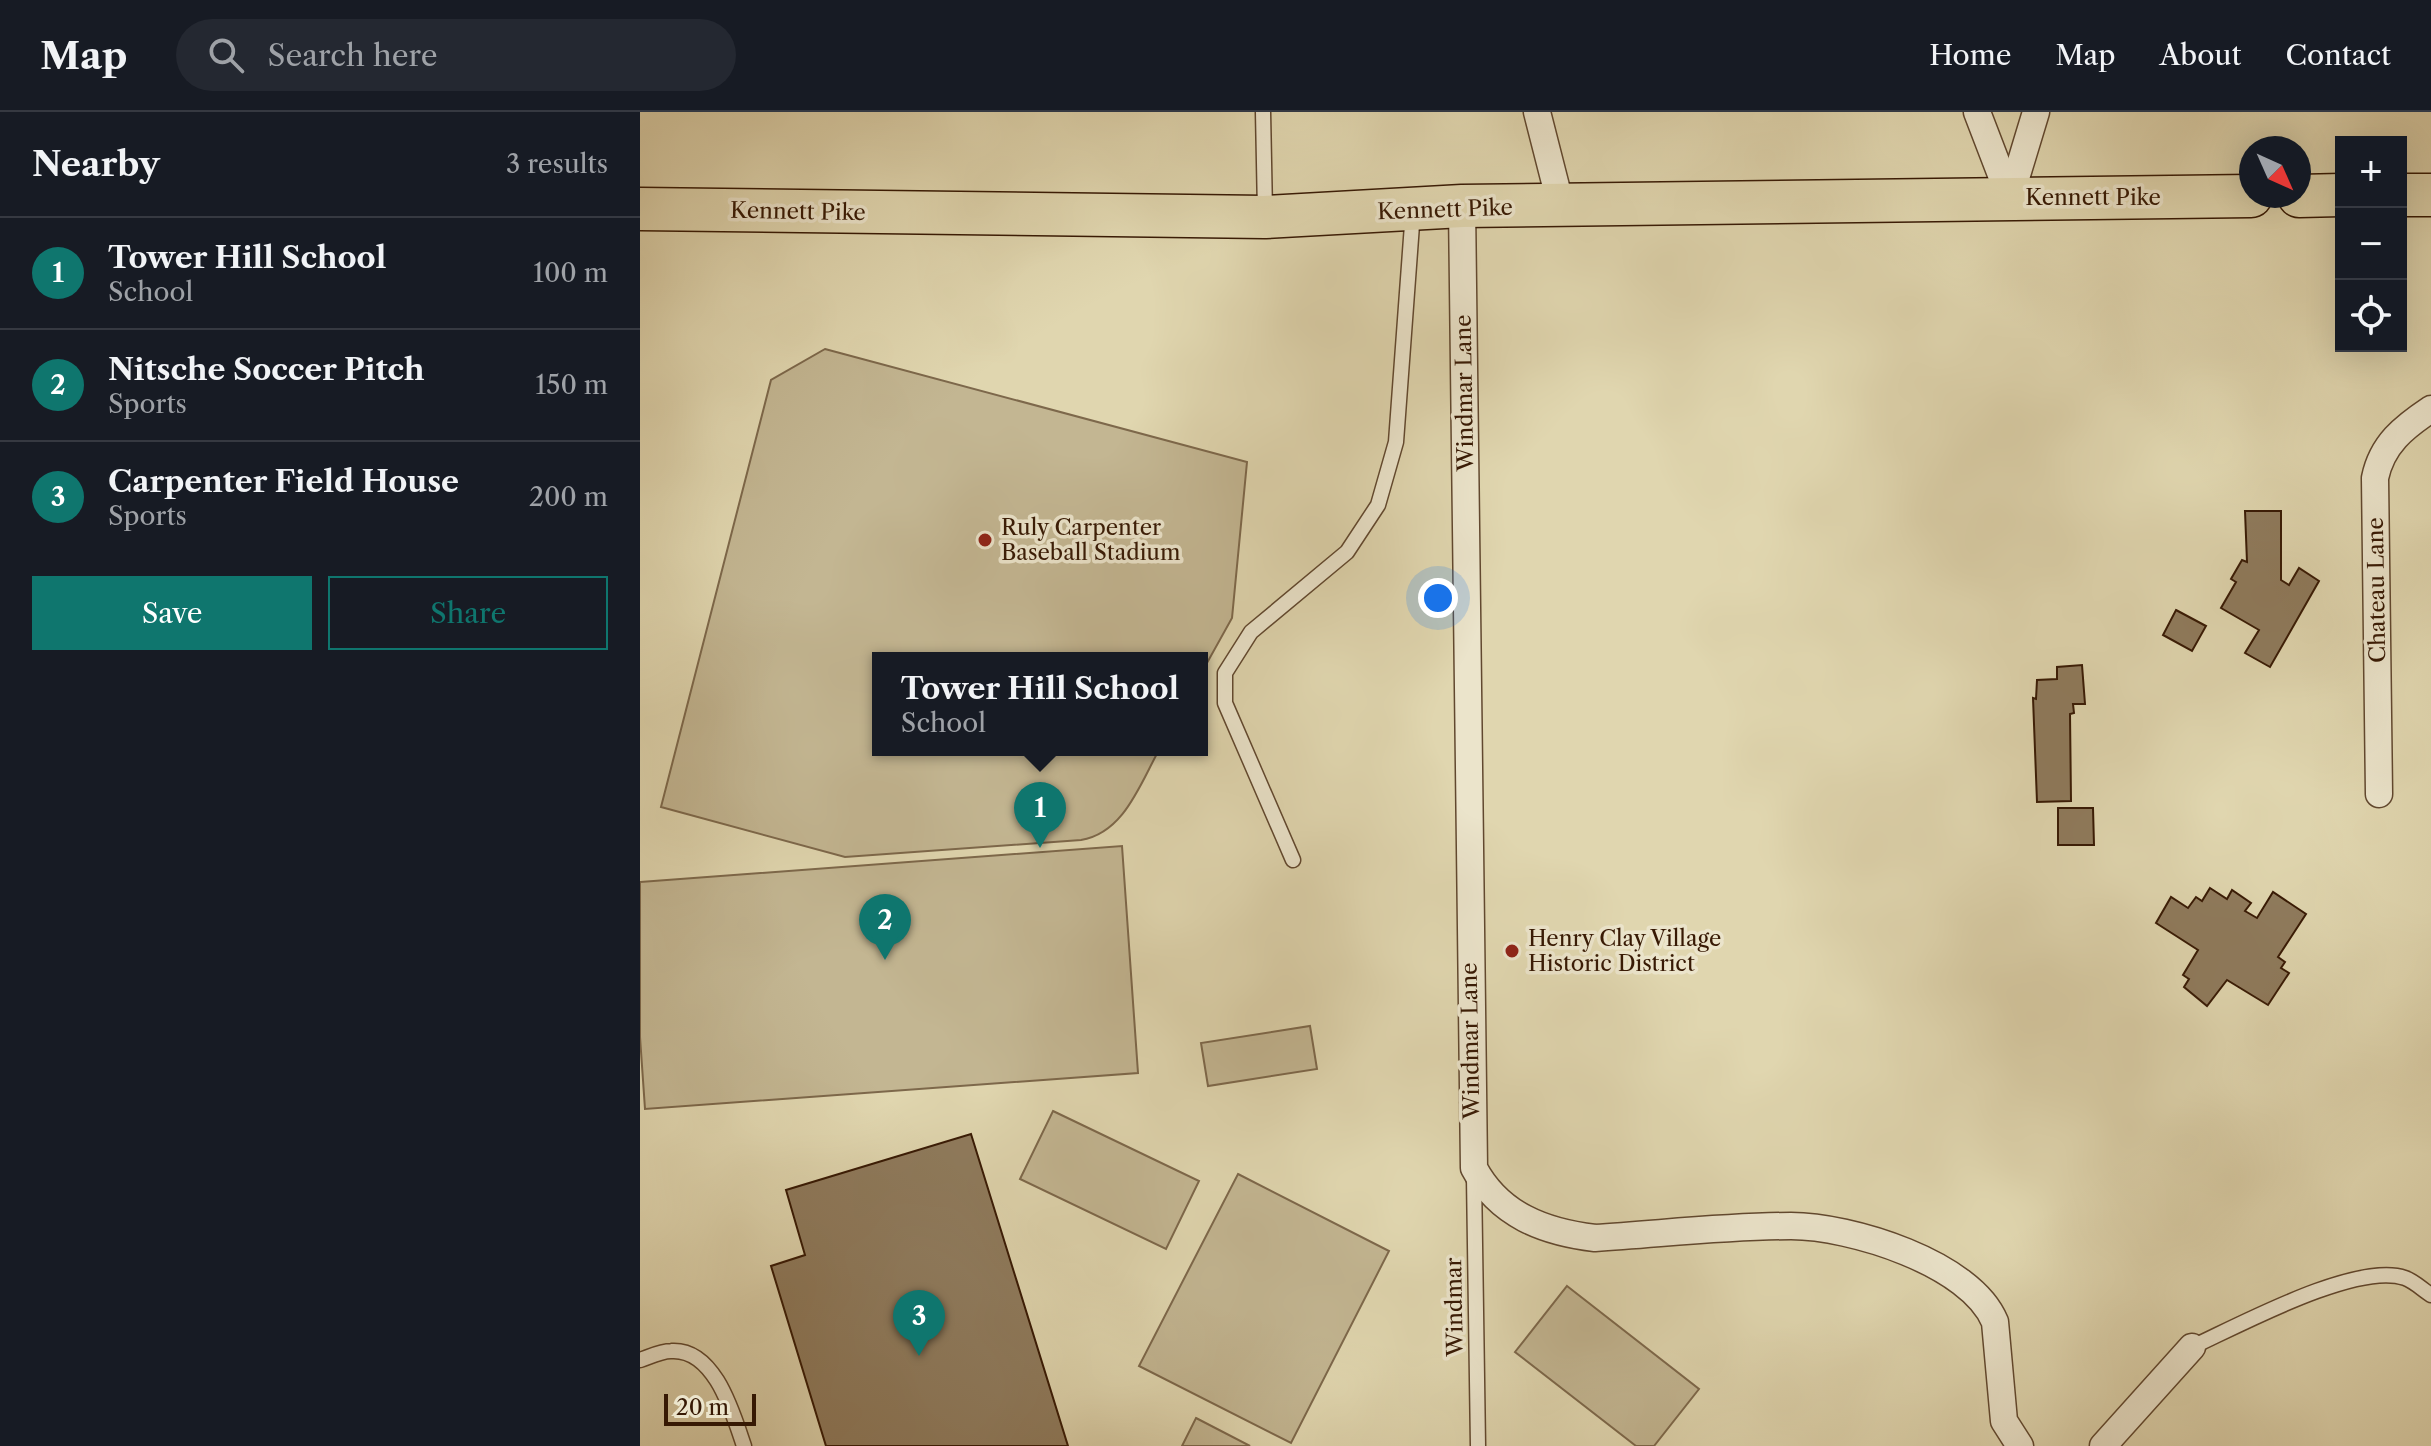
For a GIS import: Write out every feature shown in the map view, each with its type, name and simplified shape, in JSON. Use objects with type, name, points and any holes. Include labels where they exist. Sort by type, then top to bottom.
[{"type":"main road","points":[[2311,196],[2335,195]]},
{"type":"main road","points":[[2407,195],[2431,195]]},
{"type":"main road","name":"Kennett Pike","points":[[640,209],[1265,217],[1462,206],[2239,196]]},
{"type":"street","points":[[1537,112],[1561,206]]},
{"type":"street","points":[[1977,112],[2010,198]]},
{"type":"street","points":[[2010,198],[2036,112]]},
{"type":"street","name":"Windmar Lane","points":[[1462,206],[1474,1168]]},
{"type":"street","name":"Chateau Lane","points":[[2379,794],[2375,478],[2378,460],[2390,443],[2402,429],[2431,409]]},
{"type":"street","points":[[1474,1168],[1496,1200],[1538,1226],[1565,1234],[1595,1238],[1794,1226],[1880,1243],[1948,1273],[1973,1290],[1995,1322],[2004,1421],[2020,1446]]},
{"type":"street","points":[[2103,1446],[2192,1347]]},
{"type":"lane","points":[[1263,112],[1265,217]]},
{"type":"lane","points":[[1293,860],[1225,703],[1225,673],[1251,632],[1347,552],[1378,505],[1396,442],[1413,209]]},
{"type":"lane","name":"Windmar","points":[[1474,1168],[1478,1446]]},
{"type":"lane","points":[[2192,1347],[2301,1296],[2362,1277],[2404,1277],[2431,1295]]},
{"type":"lane","points":[[640,1360],[671,1351],[688,1353],[711,1371],[744,1446]]},
{"type":"shaded area","name":"Ruly Carpenter Baseball Stadium","points":[[825,349],[1247,462],[1232,618],[1208,661],[1208,652],[872,652],[872,756],[1156,756],[1129,805],[1109,828],[1081,840],[845,857],[661,807],[771,380]]},
{"type":"shaded area","points":[[1122,846],[1138,1073],[645,1109],[640,1037],[640,882]]},
{"type":"shaded area","points":[[1310,1026],[1317,1069],[1208,1086],[1201,1043]]},
{"type":"shaded area","points":[[1053,1111],[1199,1181],[1166,1249],[1020,1179]]},
{"type":"shaded area","points":[[1238,1174],[1389,1251],[1291,1443],[1139,1366]]},
{"type":"shaded area","points":[[1567,1286],[1699,1389],[1654,1446],[1636,1446],[1515,1352]]},
{"type":"shaded area","points":[[1196,1418],[1250,1446],[1182,1446]]},
{"type":"building","points":[[2245,511],[2281,511],[2281,580],[2289,585],[2299,568],[2319,581],[2270,667],[2245,653],[2259,630],[2221,608],[2236,582],[2231,579],[2242,560],[2247,562]]},
{"type":"building","points":[[2176,610],[2206,626],[2192,651],[2163,635]]},
{"type":"building","points":[[2082,665],[2085,704],[2073,704],[2074,713],[2070,714],[2071,801],[2037,802],[2033,698],[2036,699],[2037,680],[2057,679],[2057,667]]},
{"type":"building","points":[[2058,808],[2093,808],[2094,845],[2058,845]]},
{"type":"building","points":[[2210,888],[2227,899],[2232,890],[2251,903],[2245,911],[2257,918],[2273,892],[2306,914],[2278,957],[2285,962],[2281,968],[2289,973],[2268,1005],[2227,980],[2207,1006],[2184,987],[2189,979],[2183,975],[2198,950],[2156,923],[2171,897],[2188,908],[2196,897],[2202,901]]},
{"type":"building","points":[[971,1134],[1068,1446],[826,1446],[771,1266],[805,1255],[786,1190]]},
{"type":"place","name":"Ruly Carpenter Baseball Stadium","points":[[985,540]]},
{"type":"place","name":"Tower Hill School","points":[[1040,848]]},
{"type":"place","name":"Henry Clay Village Historic District","points":[[1512,951]]},
{"type":"place","name":"Nitsche Soccer Pitch","points":[[885,960]]},
{"type":"place","name":"Carpenter Field House","points":[[919,1356]]}]
